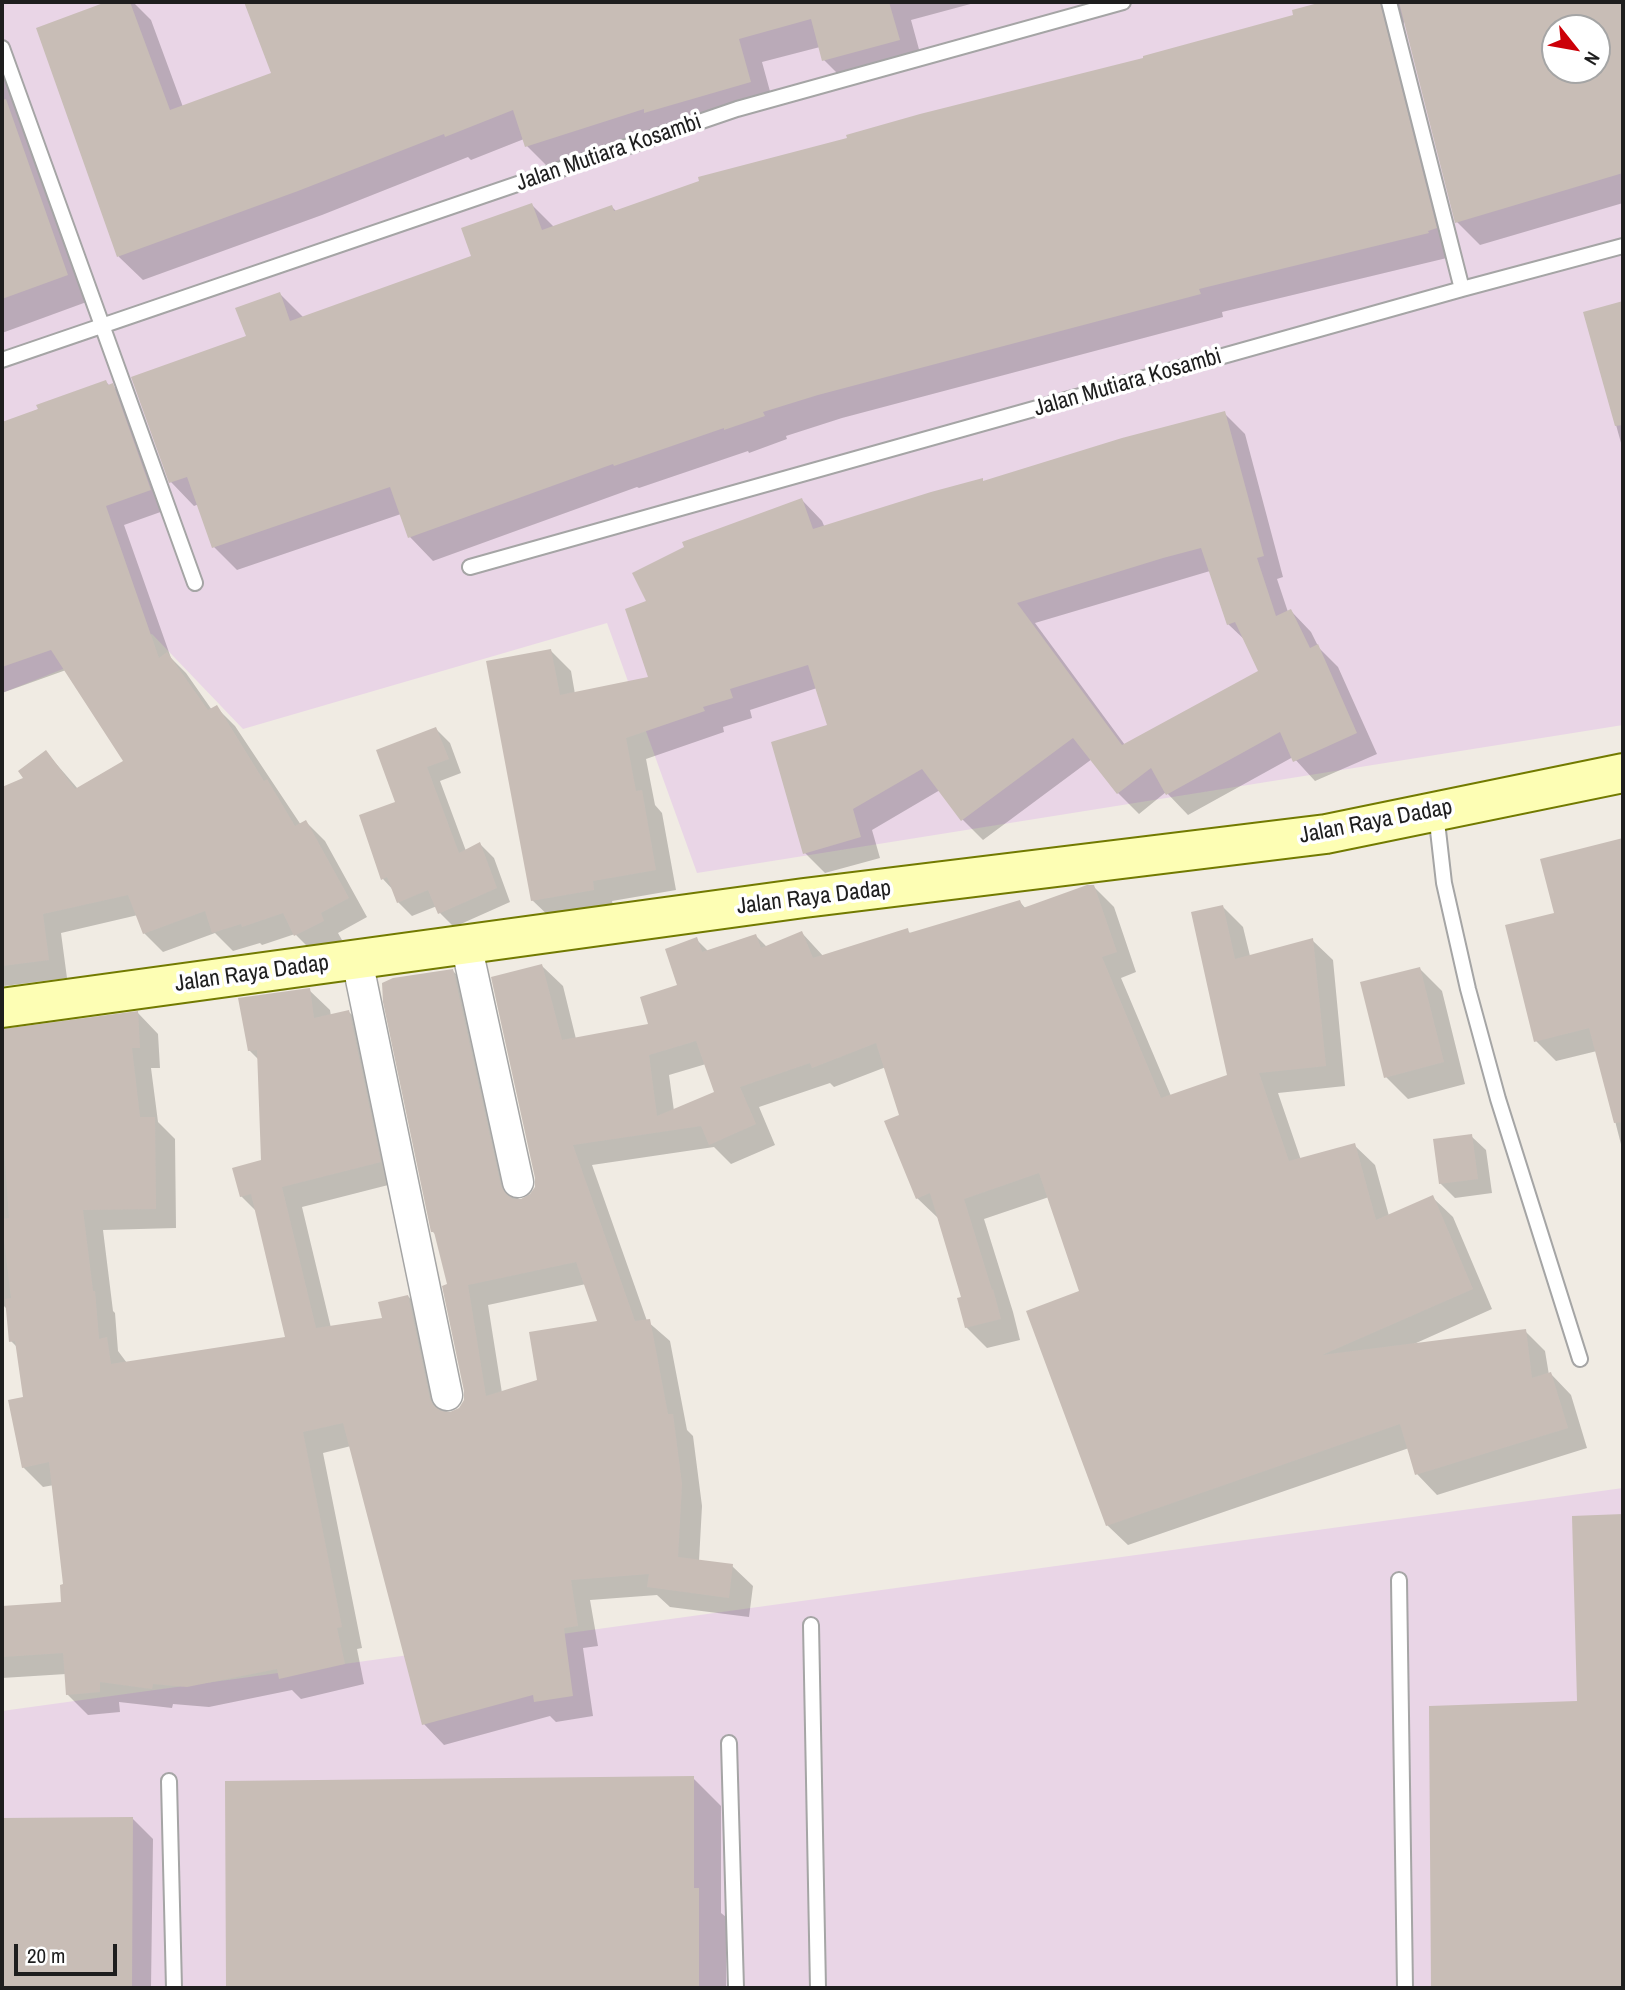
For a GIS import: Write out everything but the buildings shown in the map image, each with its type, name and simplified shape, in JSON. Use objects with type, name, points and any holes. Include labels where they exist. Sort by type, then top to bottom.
[{"type":"main road","name":"Jalan Raya Dadap","points":[[2,1008],[804,898],[1326,834],[1623,773]]},
{"type":"street","points":[[466,944],[518,1182]]},
{"type":"street","points":[[356,960],[447,1395]]},
{"type":"lane","name":"Jalan Mutiara Kosambi","points":[[2,360],[737,109],[1124,2]]},
{"type":"lane","points":[[1389,2],[1462,289]]},
{"type":"lane","points":[[2,48],[195,583]]},
{"type":"lane","name":"Jalan Mutiara Kosambi","points":[[470,567],[1623,246]]},
{"type":"lane","points":[[1436,811],[1444,883],[1468,989],[1498,1099],[1580,1359]]},
{"type":"lane","points":[[1399,1580],[1405,1988]]},
{"type":"lane","points":[[811,1625],[818,1988]]},
{"type":"lane","points":[[729,1743],[736,1988]]},
{"type":"lane","points":[[169,1781],[174,1988]]},
{"type":"shaded area","points":[[2,2],[1623,2],[1623,725],[697,873],[607,623],[243,729],[152,634],[2,693]]},
{"type":"shaded area","points":[[1623,1488],[1623,1988],[2,1988],[2,1711]]}]
